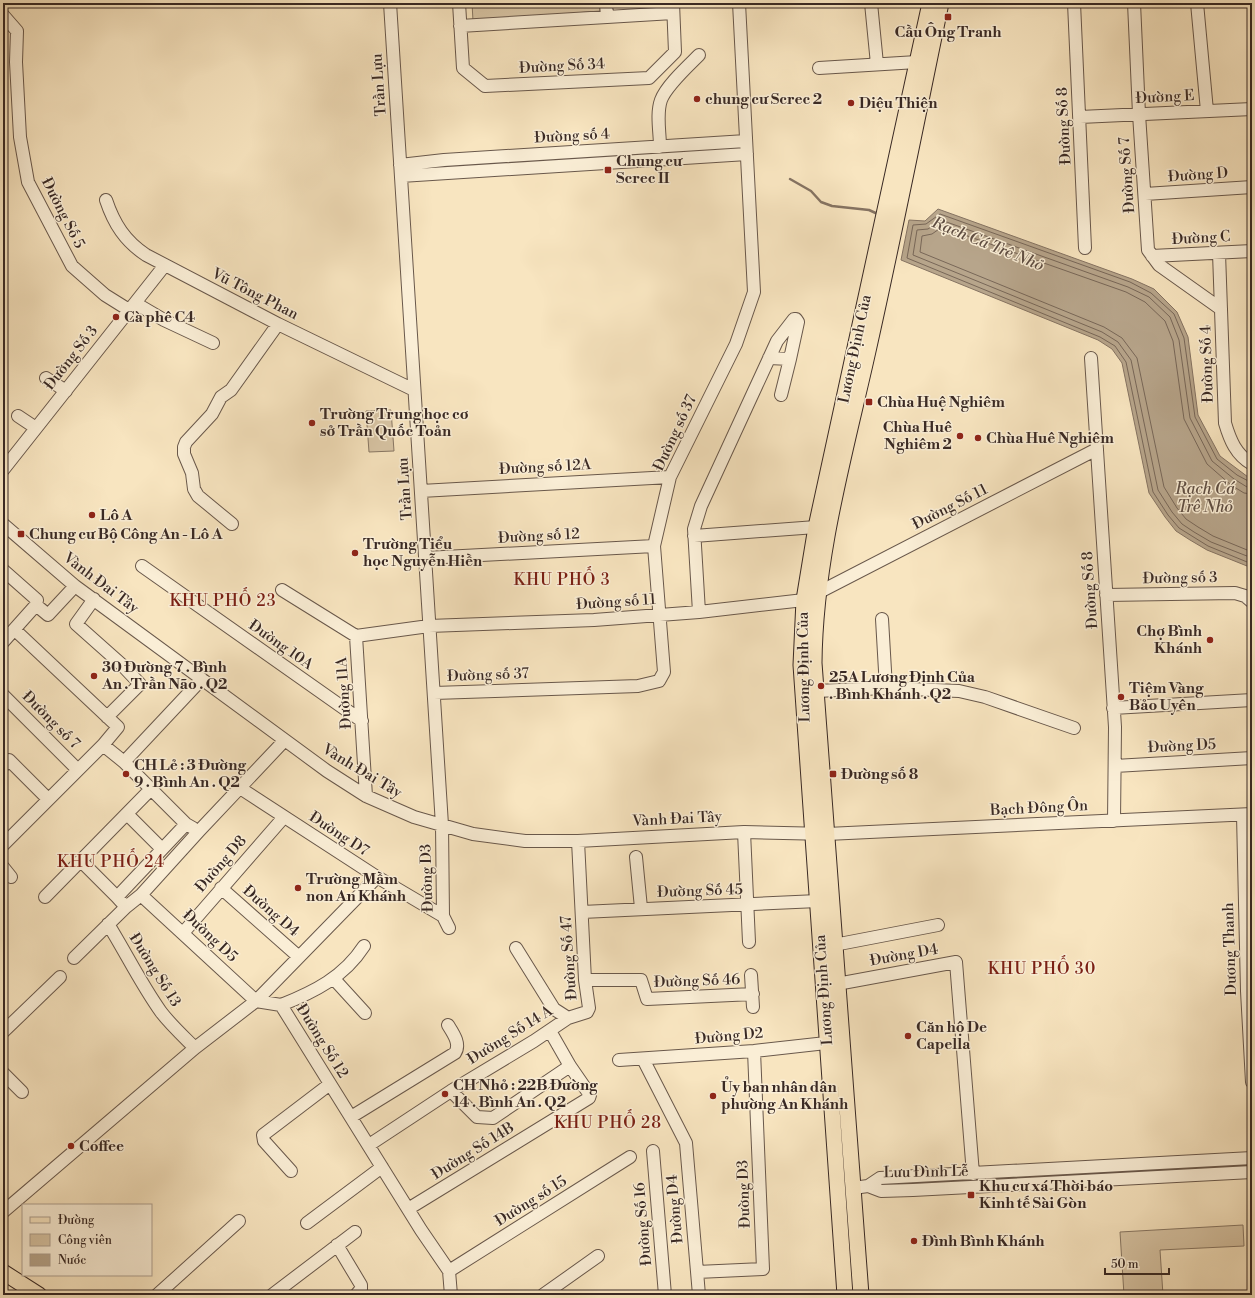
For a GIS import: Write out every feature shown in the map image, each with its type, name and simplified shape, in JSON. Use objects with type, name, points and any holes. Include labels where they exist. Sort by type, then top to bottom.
[{"type":"main road","name":"Lương Định Của","points":[[901,170],[917,62],[930,3]]},
{"type":"main road","name":"Lương Định Của","points":[[861,1295],[860,1187],[834,1042],[818,901],[820,833],[814,627],[828,526],[872,303],[901,170],[941,3]]},
{"type":"main road","name":"Lương Định Của","points":[[845,1295],[834,1042],[837,984],[834,946],[801,664],[804,600],[816,527],[872,303]]},
{"type":"main road","points":[[3,1272],[39,1295]]},
{"type":"street","name":"Trần Lựu","points":[[390,3],[442,825]]},
{"type":"street","name":"Đường Số 34","points":[[459,3],[463,68],[485,86],[649,78],[675,52],[673,8]]},
{"type":"street","points":[[606,3],[607,16]]},
{"type":"street","name":"Đường số 37","points":[[434,694],[638,686],[659,681],[664,672],[654,546],[670,477],[736,344],[754,292],[738,3]]},
{"type":"street","points":[[871,3],[877,64]]},
{"type":"street","name":"Đường Số 8","points":[[1074,3],[1085,248]]},
{"type":"street","name":"Đường Số 7","points":[[1134,3],[1139,114],[1148,250],[1152,256]]},
{"type":"street","points":[[1197,3],[1207,111]]},
{"type":"street","points":[[460,26],[607,16],[673,8]]},
{"type":"street","name":"Đường Số 5","points":[[3,15],[17,31],[16,62],[20,137],[28,182],[72,266],[105,295],[213,343]]},
{"type":"street","points":[[660,147],[659,111],[661,99],[699,55]]},
{"type":"street","points":[[819,68],[917,62]]},
{"type":"street","name":"Đường E","points":[[1080,117],[1252,109]]},
{"type":"street","name":"Đường số 4","points":[[400,170],[444,160],[746,141]]},
{"type":"street","name":"Đường số 4","points":[[400,170],[747,154]]},
{"type":"street","name":"Đường D","points":[[1145,194],[1252,187]]},
{"type":"street","name":"Vũ Tông Phan","points":[[106,200],[114,221],[128,241],[146,255],[278,324],[414,390]]},
{"type":"street","name":"Đường C","points":[[1152,256],[1252,252]]},
{"type":"street","name":"Đường Số 4","points":[[1219,253],[1225,423],[1230,442],[1244,459],[1252,464]]},
{"type":"street","points":[[1152,256],[1159,265],[1221,309]]},
{"type":"street","name":"Đường Số 3","points":[[4,468],[165,265]]},
{"type":"street","points":[[699,612],[694,530],[701,506],[777,341],[795,319],[798,322],[781,395]]},
{"type":"street","points":[[232,524],[198,496],[194,489],[192,473],[184,454],[184,448],[186,442],[212,414],[221,397],[231,390],[278,324]]},
{"type":"street","points":[[770,358],[790,359]]},
{"type":"street","name":"Đường Số 8","points":[[1091,358],[1113,708],[1114,821]]},
{"type":"street","points":[[46,378],[66,390]]},
{"type":"street","points":[[18,416],[36,428]]},
{"type":"street","name":"Đường Số 11","points":[[804,600],[1097,449]]},
{"type":"street","name":"Đường số 12A","points":[[421,490],[670,477]]},
{"type":"street","name":"Vành Đai Tây","points":[[3,524],[75,586],[284,741],[366,796],[402,813],[460,831],[508,840],[578,841],[744,832],[820,833]]},
{"type":"street","points":[[694,536],[816,527]]},
{"type":"street","name":"Đường số 12","points":[[425,558],[654,546]]},
{"type":"street","name":"Đường 10A","points":[[142,566],[362,721]]},
{"type":"street","points":[[3,570],[37,600],[36,605],[3,642]]},
{"type":"street","points":[[36,605],[48,615],[75,586]]},
{"type":"street","points":[[282,590],[356,636],[429,626]]},
{"type":"street","name":"Đường số 3","points":[[1106,595],[1235,593],[1246,596],[1252,602]]},
{"type":"street","points":[[94,599],[76,624],[121,664],[140,684],[107,717]]},
{"type":"street","name":"Đường số 11","points":[[429,626],[594,620],[699,612],[804,600]]},
{"type":"street","points":[[882,619],[886,688]]},
{"type":"street","points":[[3,845],[77,769],[103,745],[118,728],[15,630]]},
{"type":"street","name":"Đường 11A","points":[[356,636],[366,796]]},
{"type":"street","points":[[124,762],[202,679]]},
{"type":"street","points":[[816,691],[886,688],[959,691],[985,697],[1074,728]]},
{"type":"street","name":"Đường số 7","points":[[3,694],[77,769]]},
{"type":"street","points":[[1113,708],[1252,700]]},
{"type":"street","points":[[74,958],[126,907],[141,895],[284,741]]},
{"type":"street","points":[[103,745],[124,762],[186,824],[199,831]]},
{"type":"street","name":"Đường D5","points":[[1114,766],[1252,758]]},
{"type":"street","points":[[3,766],[9,760],[48,799]]},
{"type":"street","name":"Đường D7","points":[[240,788],[377,877],[443,916]]},
{"type":"street","points":[[45,897],[151,789]]},
{"type":"street","points":[[127,814],[162,849]]},
{"type":"street","name":"Bạch Đông Ôn","points":[[820,833],[1247,814]]},
{"type":"street","name":"Dương Thanh","points":[[1247,814],[1249,991],[1252,1082]]},
{"type":"street","name":"Đường D8","points":[[183,932],[284,817]]},
{"type":"street","points":[[117,897],[186,824]]},
{"type":"street","name":"Đường D3","points":[[442,825],[443,916],[449,928]]},
{"type":"street","points":[[744,832],[748,942]]},
{"type":"street","name":"Đường Số 47","points":[[516,948],[554,1009],[568,1018],[587,1012],[589,1008],[585,980],[578,841]]},
{"type":"street","points":[[636,857],[641,908]]},
{"type":"street","points":[[82,861],[126,907]]},
{"type":"street","points":[[3,867],[11,877]]},
{"type":"street","name":"Đường D4","points":[[256,1001],[377,877]]},
{"type":"street","name":"Đường D4","points":[[221,888],[299,957]]},
{"type":"street","name":"Đường D5","points":[[141,895],[183,932],[256,1001]]},
{"type":"street","name":"Đường Số 45","points":[[582,912],[641,908],[818,901]]},
{"type":"street","name":"Đường Số 13","points":[[108,924],[128,956],[140,981],[162,1014],[195,1048]]},
{"type":"street","points":[[834,946],[938,925]]},
{"type":"street","points":[[281,1006],[310,993],[334,979],[355,960],[364,946]]},
{"type":"street","name":"Đường D4","points":[[837,984],[956,962],[973,1174]]},
{"type":"street","name":"Đường Số 46","points":[[752,976],[754,1007]]},
{"type":"street","points":[[3,1032],[60,977]]},
{"type":"street","points":[[334,979],[365,1013]]},
{"type":"street","name":"Đường Số 46","points":[[585,980],[641,980],[647,999],[753,994]]},
{"type":"street","points":[[3,1212],[195,1048],[256,1001]]},
{"type":"street","name":"Đường Số 12","points":[[256,1001],[281,1006],[408,1209],[449,1271],[451,1295]]},
{"type":"street","name":"Đường Số 14 A","points":[[369,1145],[451,1091],[550,1031],[568,1018]]},
{"type":"street","points":[[351,1117],[455,1053],[458,1049],[457,1040],[448,1024]]},
{"type":"street","name":"Đường Số 14B","points":[[408,1209],[589,1098],[590,1094],[570,1066],[550,1031]]},
{"type":"street","name":"Đường D2","points":[[619,1060],[754,1051],[834,1042]]},
{"type":"street","name":"Đường D3","points":[[697,1272],[763,1269],[754,1051]]},
{"type":"street","name":"Đường D4","points":[[643,1059],[686,1143],[699,1295]]},
{"type":"street","points":[[451,1091],[477,1117],[493,1118],[570,1066]]},
{"type":"street","points":[[3,1073],[22,1092]]},
{"type":"street","points":[[291,1172],[264,1141],[263,1135],[330,1084]]},
{"type":"street","name":"Đường Số 16","points":[[653,1151],[665,1295]]},
{"type":"street","name":"Đường số 15","points":[[449,1271],[630,1157]]},
{"type":"street","name":"Lưu Đình Lễ","points":[[860,1187],[880,1178],[1252,1158]]},
{"type":"street","points":[[307,1223],[382,1166]]},
{"type":"street","name":"Lưu Đình Lễ","points":[[860,1187],[881,1191],[913,1190],[1252,1172]]},
{"type":"street","points":[[157,1295],[239,1220]]},
{"type":"street","points":[[272,1295],[355,1232]]},
{"type":"street","points":[[337,1245],[361,1285],[361,1289],[356,1295]]},
{"type":"street","points":[[542,1295],[598,1256]]},
{"type":"green space","points":[[472,3],[600,3],[600,11],[473,21]]},
{"type":"green space","points":[[391,410],[394,451],[369,452],[366,411]]},
{"type":"green space","points":[[1243,1225],[1244,1246],[1160,1250],[1163,1295],[1124,1295],[1120,1232]]},
{"type":"water","name":"Rạch Cá Trê Nhỏ","points":[[938,209],[1132,279],[1154,289],[1177,312],[1188,337],[1198,415],[1220,456],[1252,480],[1252,568],[1207,550],[1176,531],[1149,493],[1122,363],[1112,349],[1098,340],[901,260],[909,220],[925,221]]},
{"type":"waterway","name":"Rạch Cá Trê Nhỏ","points":[[790,179],[811,191],[821,202],[832,206],[869,210],[880,215]]},
{"type":"place","name":"Cầu Ông Tranh","points":[[948,17]]},
{"type":"place","name":"chung cư Screc 2","points":[[697,99]]},
{"type":"place","name":"Diệu Thiện","points":[[851,103]]},
{"type":"place","name":"Chung cư Screc II","points":[[608,170]]},
{"type":"place","name":"Cà phê C4","points":[[116,317]]},
{"type":"place","name":"Chùa Huệ Nghiêm","points":[[869,402]]},
{"type":"place","name":"Trường Trung học cơ sở Trần Quốc Toản","points":[[312,423]]},
{"type":"place","name":"Chùa Huê Nghiêm 2","points":[[960,436]]},
{"type":"place","name":"Chùa Huê Nghiêm","points":[[978,438]]},
{"type":"place","name":"Lô A","points":[[92,515]]},
{"type":"place","name":"Chung cư Bộ Công An - Lô A","points":[[21,534]]},
{"type":"place","name":"Trường Tiểu học Nguyễn Hiền","points":[[355,553]]},
{"type":"place","name":"Chợ Bình Khánh","points":[[1210,640]]},
{"type":"place","name":"30 Đường 7 . Bình An . Trần Não . Q2","points":[[94,676]]},
{"type":"place","name":"25A Lương Định Của . Bình Khánh . Q2","points":[[821,686]]},
{"type":"place","name":"Tiệm Vàng Bảo Uyên","points":[[1121,697]]},
{"type":"place","name":"CH Lẻ : 3 Đường 9 . Bình An . Q2","points":[[126,774]]},
{"type":"place","name":"Đường số 8","points":[[833,774]]},
{"type":"place","name":"Trường Mầm non An Khánh","points":[[298,888]]},
{"type":"place","name":"Căn hộ De Capella","points":[[908,1036]]},
{"type":"place","name":"CH Nhỏ : 22B Đường 14 . Bình An . Q2","points":[[445,1094]]},
{"type":"place","name":"Ủy ban nhân dân phường An Khánh","points":[[713,1096]]},
{"type":"place","name":"Coffee","points":[[71,1146]]},
{"type":"place","name":"Khu cư xá Thời báo Kinh tế Sài Gòn","points":[[971,1195]]},
{"type":"place","name":"Đình Bình Khánh","points":[[914,1241]]},
{"type":"district","name":"KHU PHỐ 3","points":[[562,580]]},
{"type":"district","name":"KHU PHỐ 23","points":[[223,601]]},
{"type":"district","name":"KHU PHỐ 24","points":[[111,862]]},
{"type":"district","name":"KHU PHỐ 30","points":[[1042,969]]},
{"type":"district","name":"KHU PHỐ 28","points":[[608,1123]]}]
